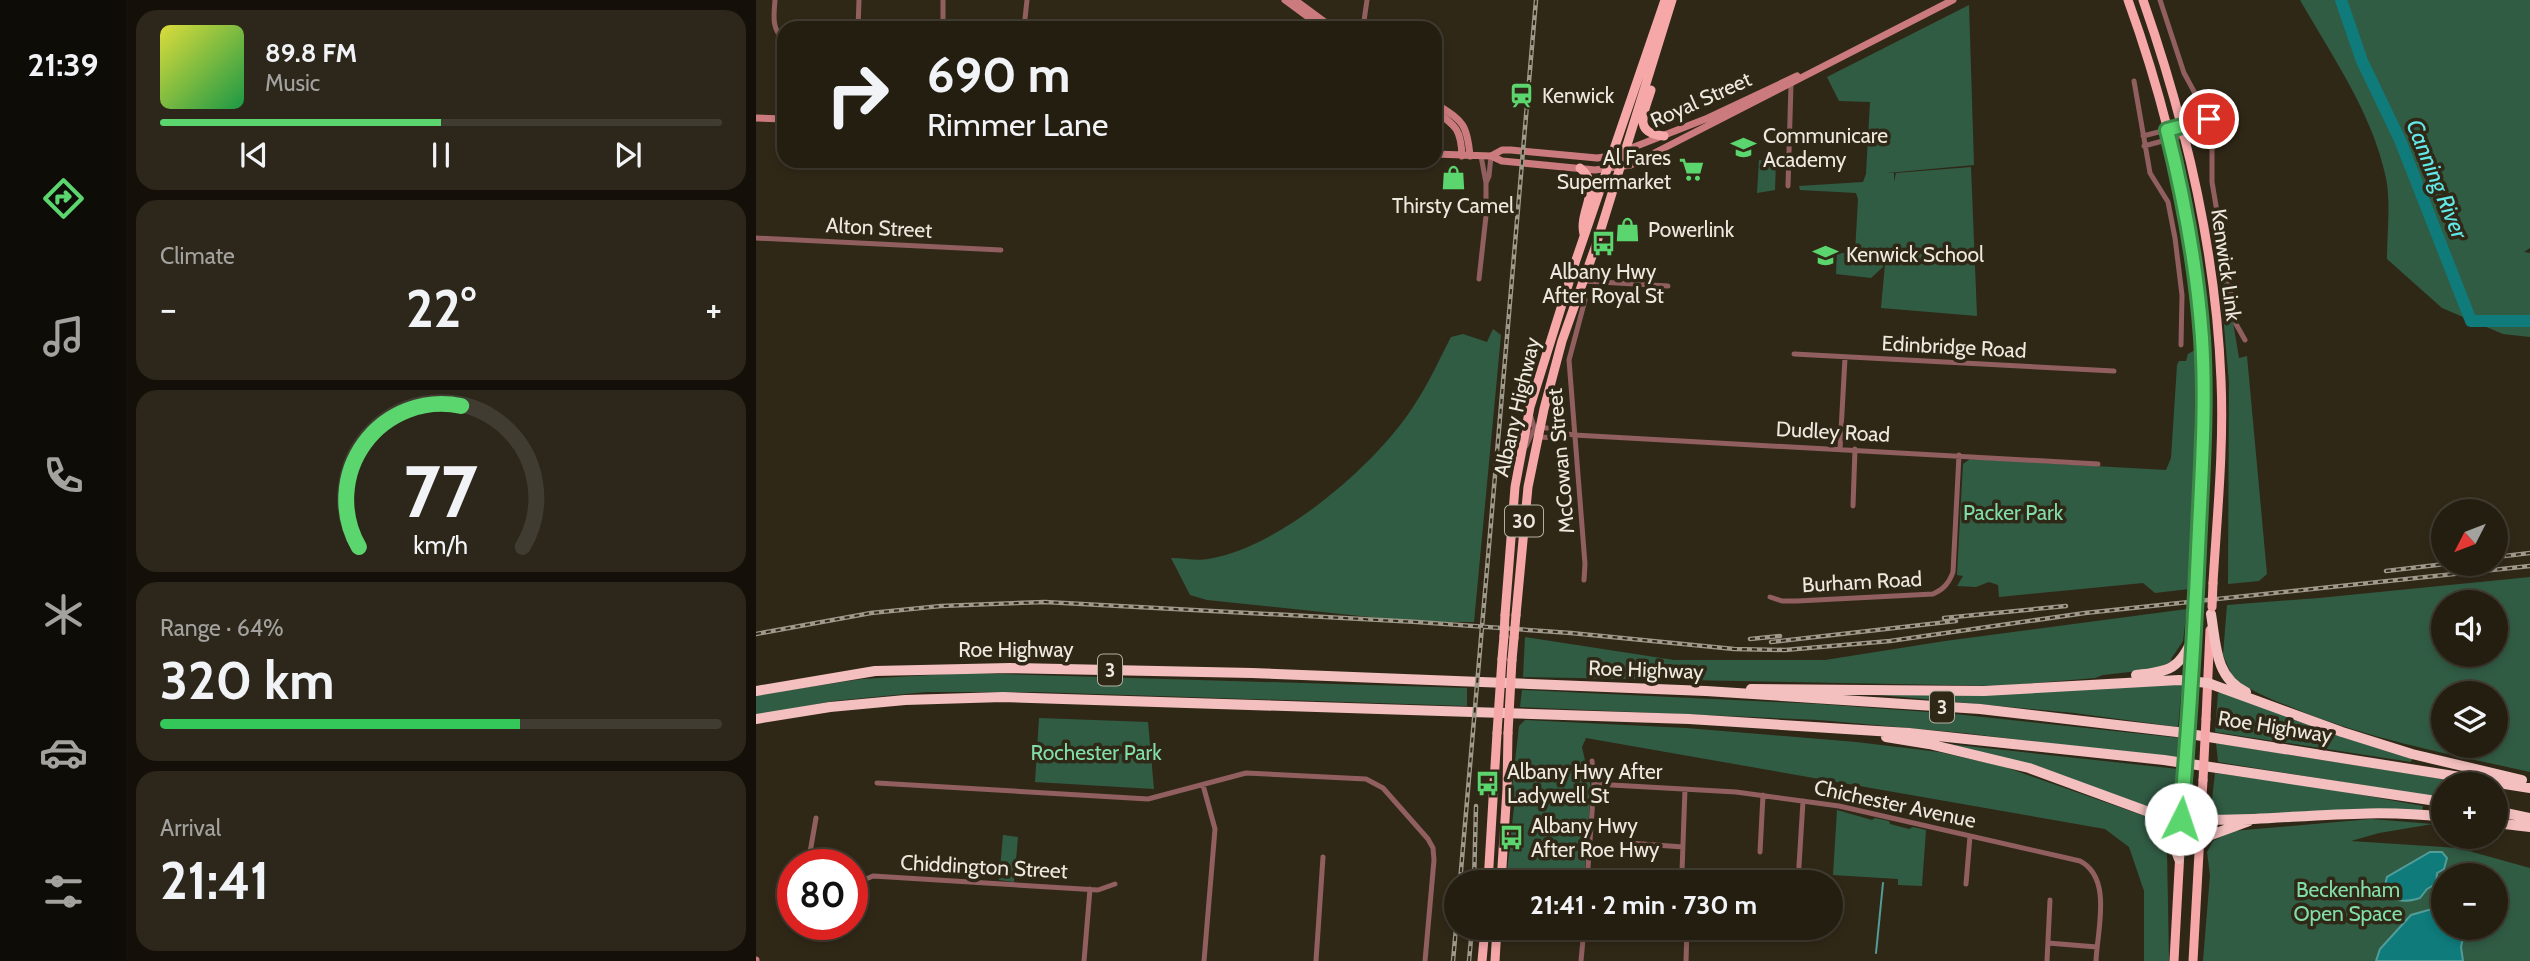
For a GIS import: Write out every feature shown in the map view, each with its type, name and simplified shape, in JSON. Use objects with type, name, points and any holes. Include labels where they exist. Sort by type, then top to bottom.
[{"type":"highway","name":"Albany Highway","points":[[1501,870],[1513,660],[1505,615],[1519,459],[1529,410],[1547,349],[1665,0]]},
{"type":"highway","name":"Albany Highway","points":[[1489,870],[1502,659],[1516,615],[1525,513],[1537,432],[1562,341],[1672,0]]},
{"type":"highway","name":"Kenwick Link","points":[[2143,0],[2166,65],[2205,224],[2221,382],[2220,476],[2193,961]]},
{"type":"highway","name":"Kenwick Link","points":[[2128,2],[2168,134],[2189,235],[2202,338],[2204,385],[2197,584],[2174,961]]},
{"type":"highway","points":[[1655,54],[1656,70],[1643,122],[1648,133],[1664,136]]},
{"type":"highway","points":[[1580,168],[1588,175],[1592,187],[1582,225],[1585,236]]},
{"type":"highway","points":[[2212,610],[2217,658],[2224,675],[2238,688],[2285,710]]},
{"type":"highway","points":[[2091,683],[2105,678],[2167,670],[2186,655],[2194,635]]},
{"type":"highway","name":"Roe Highway","points":[[756,691],[875,671],[1010,668],[1252,673],[1706,691],[1980,709],[2177,732],[2530,788]]},
{"type":"highway","points":[[1706,691],[1768,688],[1984,691],[2091,683],[2191,680],[2208,683],[2342,732],[2412,754],[2530,782]]},
{"type":"highway","name":"3","points":[[756,719],[830,706],[1003,697],[1662,718],[1947,736],[2172,761],[2431,800]]},
{"type":"highway","points":[[1852,730],[1929,744],[2029,768],[2157,815],[2181,819],[2359,814],[2431,817]]},
{"type":"highway","points":[[2508,813],[2530,818]]},
{"type":"highway","points":[[2157,815],[2166,825],[2179,859]]},
{"type":"highway","points":[[2200,844],[2211,835],[2252,819]]},
{"type":"highway","points":[[2508,824],[2530,827]]},
{"type":"highway","points":[[1482,961],[1484,940]]},
{"type":"highway","points":[[1495,961],[1496,940]]},
{"type":"main road","points":[[1285,0],[1314,21]]},
{"type":"main road","points":[[1295,0],[1324,21]]},
{"type":"main road","name":"Royal Street","points":[[1491,156],[1502,161],[1607,169],[1643,160],[1953,0]]},
{"type":"main road","name":"Royal Street","points":[[1491,156],[1502,150],[1597,158],[1611,156],[1725,110],[1788,79],[1804,75]]},
{"type":"main road","points":[[1442,108],[1468,132],[1466,156]]},
{"type":"main road","points":[[1442,116],[1456,127],[1466,156]]},
{"type":"main road","points":[[756,118],[777,119]]},
{"type":"main road","points":[[1538,164],[1548,152]]},
{"type":"main road","points":[[1548,152],[1549,157],[1559,166]]},
{"type":"main road","points":[[1442,154],[1491,156]]},
{"type":"street","points":[[775,0],[774,23],[777,30]]},
{"type":"street","points":[[858,21],[859,0]]},
{"type":"street","points":[[943,0],[943,21]]},
{"type":"street","points":[[1364,21],[1367,0]]},
{"type":"street","points":[[2160,0],[2184,73],[2209,119],[2213,188],[2236,324],[2245,340]]},
{"type":"street","points":[[1024,21],[1025,1]]},
{"type":"street","points":[[2134,81],[2150,173],[2168,202],[2175,237],[2182,295],[2181,345]]},
{"type":"street","points":[[1788,186],[1791,85]]},
{"type":"street","points":[[2143,136],[2168,134],[2209,119]]},
{"type":"street","points":[[2183,130],[2211,128]]},
{"type":"street","points":[[2144,146],[2168,134]]},
{"type":"street","points":[[1479,279],[1486,216],[1486,183],[1481,156]]},
{"type":"street","points":[[1486,183],[1491,156]]},
{"type":"street","name":"Alton Street","points":[[756,238],[1001,250]]},
{"type":"street","points":[[1583,281],[1668,286]]},
{"type":"street","name":"McCowan Street","points":[[1584,580],[1571,434],[1570,350],[1585,300]]},
{"type":"street","name":"Edinbridge Road","points":[[1794,354],[2113,371]]},
{"type":"street","points":[[1840,449],[1846,358]]},
{"type":"street","points":[[1519,459],[1537,432],[1529,410]]},
{"type":"street","name":"Dudley Road","points":[[1537,432],[1561,429],[1571,434],[2098,464]]},
{"type":"street","name":"Dudley Road","points":[[1537,432],[1561,438],[1571,434]]},
{"type":"street","points":[[1853,506],[1855,449]]},
{"type":"street","name":"Burham Road","points":[[1770,597],[1797,601],[1933,594],[1940,591],[1951,580],[1953,572],[1959,455]]},
{"type":"street","points":[[1588,870],[1594,784],[1592,761]]},
{"type":"street","points":[[877,783],[1142,799],[1157,798],[1230,776],[1252,773],[1366,779],[1383,788],[1433,848],[1425,961]]},
{"type":"street","name":"Chichester Avenue","points":[[1594,784],[1763,795],[1839,806],[2080,861],[2088,865],[2098,881],[2100,895],[2096,961]]},
{"type":"street","points":[[1203,785],[1215,829],[1204,961]]},
{"type":"street","points":[[1682,870],[1685,789]]},
{"type":"street","points":[[1760,852],[1763,795]]},
{"type":"street","points":[[1799,870],[1803,801]]},
{"type":"street","points":[[811,849],[816,818]]},
{"type":"street","points":[[1966,884],[1970,836]]},
{"type":"street","points":[[1629,843],[1683,847]]},
{"type":"street","points":[[1316,961],[1323,858]]},
{"type":"street","name":"Chiddington Street","points":[[868,878],[873,876],[1090,889],[1104,889],[1115,884]]},
{"type":"street","points":[[1084,961],[1090,889]]},
{"type":"street","points":[[2047,961],[2050,900]]},
{"type":"street","points":[[1581,961],[1583,940]]},
{"type":"street","points":[[1686,961],[1687,940]]},
{"type":"street","points":[[2048,943],[2096,947]]},
{"type":"green space","points":[[2300,0],[2530,0],[2530,248],[2524,252],[2530,253],[2530,337],[2503,334],[2442,308],[2387,259],[2388,198],[2380,154],[2350,86]]},
{"type":"green space","points":[[1969,5],[1974,165],[1887,173],[1894,173],[1894,182],[1896,173],[1971,167],[1977,316],[1881,308],[1886,253],[1883,267],[1871,278],[1836,274],[1837,253],[1855,253],[1856,193],[1800,190],[1799,186],[1863,182],[1866,174],[1870,102],[1839,101],[1827,77]]},
{"type":"green space","points":[[1759,160],[1776,161],[1775,190],[1757,193]]},
{"type":"green space","points":[[2219,268],[2224,268],[2239,358],[2247,356],[2267,574],[2259,581],[2228,584],[2229,383]]},
{"type":"green space","points":[[1493,329],[1501,335],[1474,622],[1417,622],[1207,600],[1190,595],[1171,558],[1204,560],[1236,552],[1294,522],[1350,478],[1396,430],[1424,390],[1451,337],[1463,334],[1487,342]]},
{"type":"green space","name":"Packer Park","points":[[2195,350],[2193,585],[2189,585],[2189,589],[2155,593],[2143,583],[1999,597],[1998,585],[1989,582],[1976,587],[1957,586],[1963,576],[1957,575],[1963,464],[1970,459],[2166,470],[2171,458],[2177,365],[2179,361],[2186,361],[2188,354]]},
{"type":"green space","points":[[2530,577],[2530,772],[2467,758],[2508,758],[2508,681],[2431,681],[2431,750],[2409,745],[2349,728],[2266,697],[2229,675],[2231,673],[2223,655],[2227,605]]},
{"type":"green space","points":[[2187,609],[2183,641],[2172,661],[2156,669],[2095,678],[2000,686],[1523,677],[1525,637],[1674,660],[1825,660]]},
{"type":"green space","points":[[966,673],[1467,688],[1467,706],[1035,692],[926,692],[833,701],[756,716],[756,695],[862,679]]},
{"type":"green space","points":[[2182,684],[2178,727],[2074,713],[1880,695],[1880,692]]},
{"type":"green space","points":[[1522,690],[1819,704],[1955,714],[2180,738],[2179,759],[1964,733],[1819,720],[1520,707]]},
{"type":"green space","points":[[2222,692],[2342,737],[2412,759],[2411,762],[2215,732],[2218,693]]},
{"type":"green space","name":"Rochester Park","points":[[1039,718],[1148,722],[1154,789],[1035,782]]},
{"type":"green space","points":[[1525,720],[1686,728],[1856,742],[1939,752],[2005,767],[2153,819],[2164,828],[2167,851],[2169,961],[2144,961],[2144,891],[2129,847],[2105,829],[1586,738],[1582,747],[1591,787],[1585,870],[1507,870],[1514,807],[1511,797],[1519,726]]},
{"type":"green space","points":[[2216,743],[2431,777],[2431,796],[2218,762]]},
{"type":"green space","points":[[1948,744],[2178,769],[2174,810],[2160,812]]},
{"type":"green space","points":[[2215,773],[2318,787],[2423,806],[2422,812],[2210,816]]},
{"type":"green space","points":[[1837,810],[1872,820],[1875,818],[1889,821],[1890,824],[1909,829],[1913,827],[1926,830],[1922,886],[1898,885],[1898,879],[1843,876],[1843,870],[1833,870]]},
{"type":"green space","name":"Beckenham Open Space","points":[[2371,819],[2431,824],[2351,841],[2431,846],[2431,849],[2462,849],[2530,868],[2530,961],[2203,961],[2210,875],[2207,852],[2213,841],[2233,831]]},
{"type":"green space","points":[[1003,835],[1018,837],[1014,882],[999,880]]},
{"type":"water","points":[[2430,852],[2442,852],[2447,858],[2446,863],[2431,863],[2431,887],[2420,898],[2414,900],[2398,900],[2390,895],[2385,885],[2387,877]]},
{"type":"water","points":[[2431,909],[2431,940],[2462,940],[2463,961],[2376,961],[2380,949],[2411,915]]},
{"type":"waterway","name":"Canning River","points":[[2341,0],[2362,61],[2400,140],[2471,321],[2530,321]]},
{"type":"waterway","points":[[1876,953],[1883,883]]},
{"type":"railway","points":[[1461,870],[1536,0]]},
{"type":"railway","points":[[2508,556],[2530,553]]},
{"type":"railway","points":[[2386,571],[2431,566]]},
{"type":"railway","points":[[756,634],[871,613],[941,606],[1045,602],[1417,622],[1571,633],[1734,649],[1785,650],[1890,641],[2085,613],[2530,566]]},
{"type":"railway","points":[[1944,618],[2066,606]]},
{"type":"railway","points":[[1771,642],[1956,621]]},
{"type":"railway","points":[[1750,639],[1780,636]]},
{"type":"railway","points":[[1474,870],[1476,806]]},
{"type":"railway","points":[[1453,961],[1455,940]]},
{"type":"railway","points":[[1469,961],[1471,940]]},
{"type":"place","name":"Kenwick","points":[[1522,96]]},
{"type":"place","name":"Communicare Academy","points":[[1743,148]]},
{"type":"place","name":"Al Fares Supermarket","points":[[1691,170]]},
{"type":"place","name":"Thirsty Camel","points":[[1453,177]]},
{"type":"place","name":"Powerlink","points":[[1628,230]]},
{"type":"place","name":"Albany Hwy After Royal St","points":[[1603,243]]},
{"type":"place","name":"Kenwick School","points":[[1826,255]]},
{"type":"place","name":"Albany Hwy After Ladywell St","points":[[1487,784]]},
{"type":"place","name":"Albany Hwy After Roe Hwy","points":[[1511,838]]},
{"type":"route","points":[[2181,819],[2197,584],[2204,385],[2202,338],[2191,246],[2167,130],[2209,119]]}]
